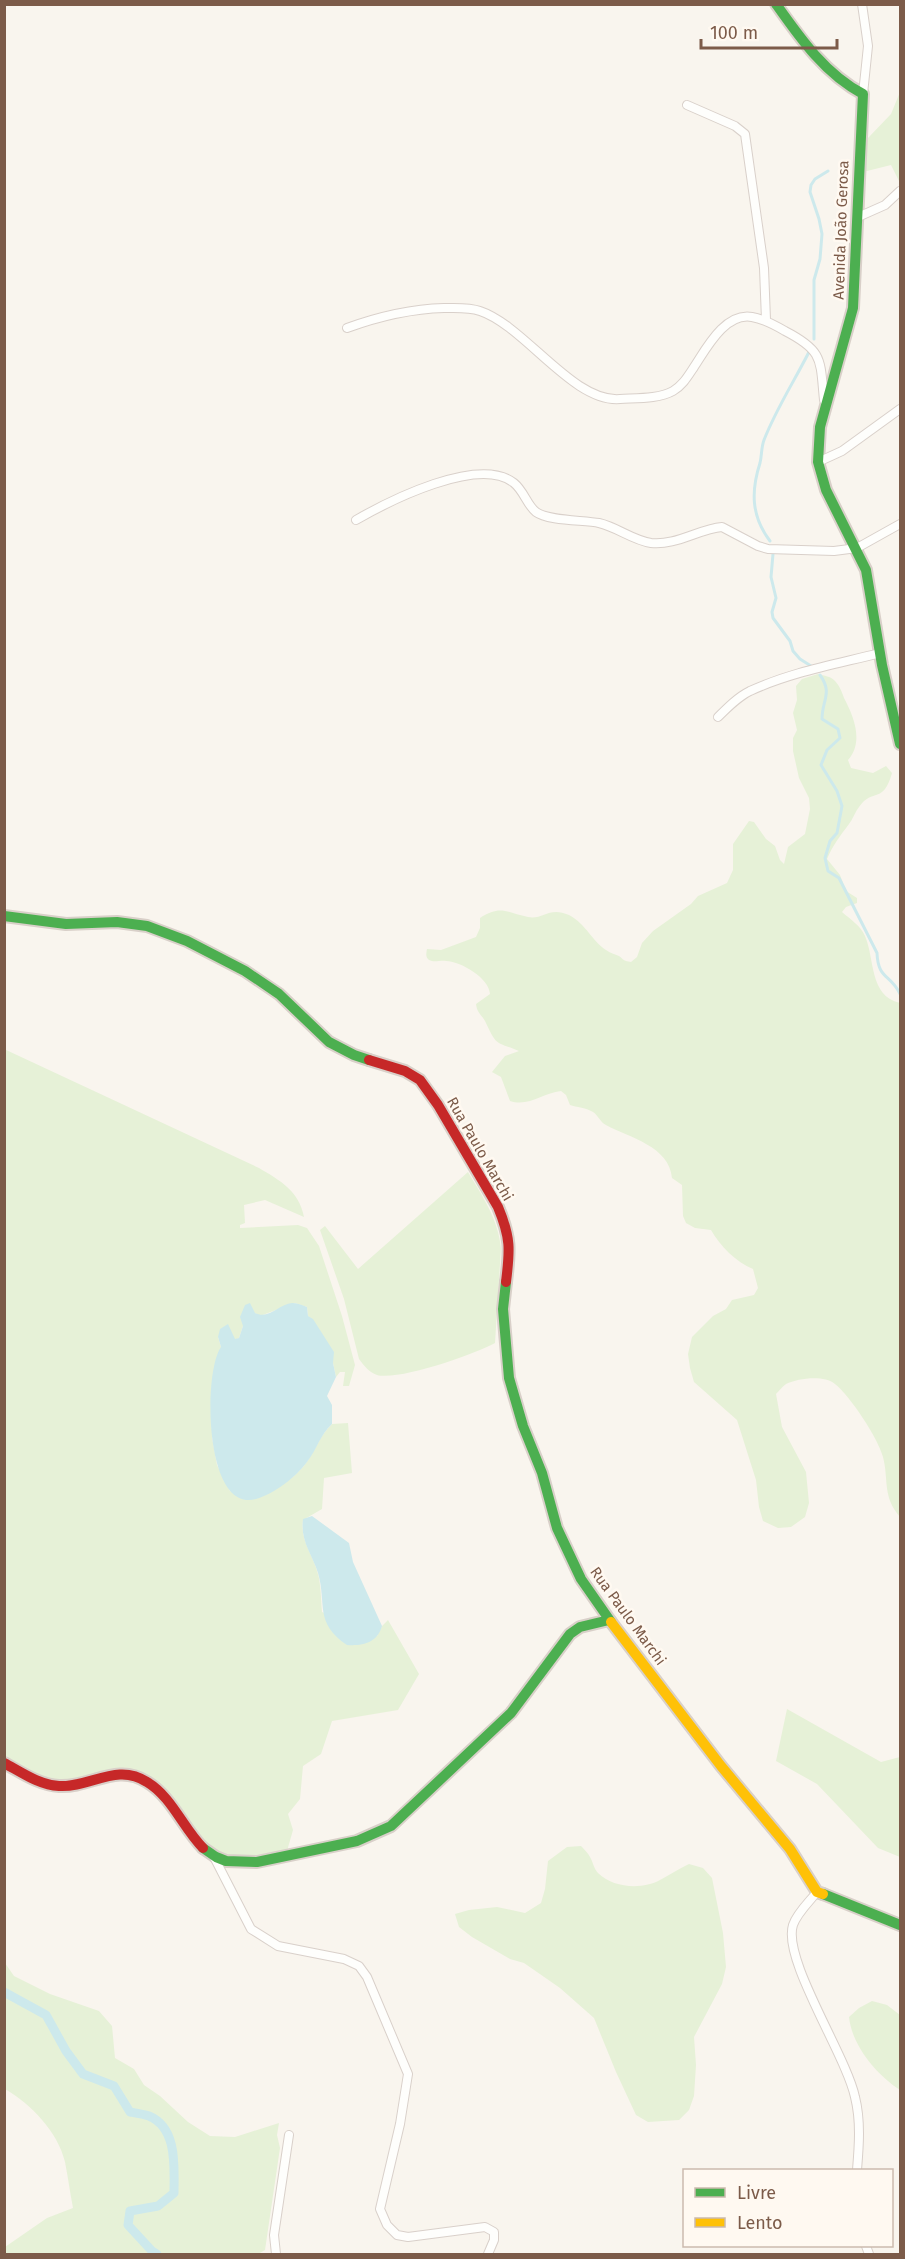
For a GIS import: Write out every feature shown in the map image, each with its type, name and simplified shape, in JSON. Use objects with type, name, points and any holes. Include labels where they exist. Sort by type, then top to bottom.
[{"type":"street","points":[[776,4],[801,39],[824,64],[856,91],[863,94],[868,46],[862,4]]},
{"type":"street","name":"Avenida João Gerosa","points":[[863,94],[857,272],[852,311],[819,430],[818,462],[833,503],[858,548],[872,595],[880,653],[900,744]]},
{"type":"street","points":[[687,105],[735,126],[745,134],[764,268],[766,320]]},
{"type":"street","points":[[858,217],[885,205],[900,191]]},
{"type":"street","points":[[347,328],[379,316],[414,309],[480,310],[502,322],[570,380],[595,395],[616,400],[666,394],[675,390],[683,383],[710,342],[725,326],[735,319],[750,316],[766,320],[812,347],[818,355],[825,411]]},
{"type":"street","points":[[818,462],[842,451],[900,409]]},
{"type":"street","points":[[356,520],[385,504],[444,480],[492,475],[503,477],[514,483],[530,506],[543,516],[602,524],[638,540],[661,543],[722,527],[768,549],[834,551],[858,548],[900,524]]},
{"type":"street","points":[[718,717],[733,702],[749,691],[795,675],[880,653]]},
{"type":"street","name":"Rua Paulo Marchi","points":[[4,916],[66,924],[117,922],[147,926],[187,941],[245,971],[279,994],[329,1042],[354,1055],[405,1071],[420,1080],[438,1105],[498,1207],[505,1224],[510,1249],[503,1309],[503,1330],[509,1378],[523,1426],[542,1473],[557,1528],[581,1579],[609,1620],[721,1766],[790,1849],[817,1892]]},
{"type":"street","points":[[4,1763],[44,1783],[60,1786],[79,1785],[127,1773],[139,1776],[166,1798],[199,1845],[214,1857],[230,1863],[251,1863],[367,1838],[383,1831],[512,1713],[570,1634],[580,1627],[609,1620]]},
{"type":"street","points":[[214,1857],[250,1929],[278,1946],[344,1959],[359,1966],[367,1977],[408,2074],[400,2124],[380,2209],[387,2225],[397,2235],[408,2237],[485,2227],[494,2232],[494,2240],[488,2254]]},
{"type":"street","points":[[857,2169],[860,2124],[855,2096],[846,2067],[801,1975],[793,1950],[792,1926],[817,1892],[900,1925]]},
{"type":"street","points":[[276,2254],[274,2235],[289,2135]]},
{"type":"green space","points":[[900,92],[900,183],[891,165],[867,171],[862,170],[860,165],[868,138],[891,114]]},
{"type":"green space","points":[[818,674],[833,679],[854,721],[856,745],[848,760],[851,768],[873,773],[886,766],[892,773],[885,789],[864,801],[859,807],[827,859],[840,875],[846,891],[857,898],[857,903],[846,907],[842,912],[858,926],[865,936],[878,985],[890,999],[900,1003],[900,1517],[888,1495],[885,1465],[880,1449],[855,1407],[830,1381],[818,1378],[804,1379],[786,1384],[776,1394],[782,1427],[806,1472],[809,1503],[805,1517],[791,1527],[778,1528],[763,1521],[756,1480],[737,1420],[694,1382],[688,1354],[692,1337],[713,1316],[726,1309],[732,1300],[754,1295],[758,1288],[753,1269],[729,1253],[711,1230],[695,1228],[686,1223],[683,1216],[682,1185],[672,1178],[664,1158],[647,1144],[606,1125],[595,1113],[570,1105],[566,1095],[561,1091],[530,1101],[510,1101],[501,1077],[492,1072],[505,1056],[519,1051],[497,1042],[478,1011],[476,1004],[490,994],[485,982],[474,972],[459,964],[432,961],[427,958],[426,953],[427,949],[441,950],[476,937],[480,928],[480,918],[493,911],[499,910],[528,917],[556,912],[575,919],[601,946],[631,962],[637,957],[642,943],[653,931],[691,904],[698,896],[727,883],[733,870],[733,844],[749,821],[754,822],[766,839],[775,846],[784,864],[788,847],[805,834],[810,809],[809,798],[799,778],[793,751],[793,738],[797,730],[793,713],[797,700],[796,686],[802,679]]},
{"type":"green space","points":[[4,1049],[275,1177],[293,1193],[302,1208],[304,1217],[265,1200],[244,1205],[245,1223],[240,1225],[240,1228],[298,1225],[307,1228],[319,1246],[355,1365],[349,1386],[343,1386],[345,1372],[340,1372],[336,1377],[333,1352],[308,1316],[307,1307],[295,1303],[260,1316],[255,1313],[243,1326],[239,1338],[235,1340],[218,1337],[221,1347],[212,1437],[217,1465],[230,1491],[254,1499],[277,1488],[298,1473],[332,1424],[348,1423],[352,1473],[324,1478],[322,1509],[303,1520],[303,1534],[319,1578],[322,1612],[377,1636],[388,1620],[419,1674],[398,1710],[332,1721],[321,1754],[303,1766],[300,1799],[288,1814],[293,1830],[287,1851],[270,1854],[271,1859],[251,1863],[214,1857],[166,1798],[139,1776],[60,1786],[5,1763]]},
{"type":"green space","points":[[468,1172],[489,1208],[497,1227],[501,1248],[495,1343],[455,1360],[419,1370],[388,1376],[374,1374],[359,1359],[344,1299],[320,1230],[325,1226],[358,1269]]},
{"type":"green space","points":[[787,1709],[881,1762],[900,1757],[900,1857],[878,1848],[817,1784],[776,1761]]},
{"type":"green space","points":[[581,1846],[598,1873],[611,1882],[619,1884],[636,1886],[653,1883],[689,1864],[703,1868],[712,1878],[723,1933],[726,1967],[722,1984],[694,2037],[696,2065],[694,2096],[689,2110],[679,2120],[648,2122],[636,2115],[594,2018],[560,1988],[524,1963],[510,1959],[459,1927],[455,1914],[497,1907],[525,1913],[541,1903],[548,1861],[567,1847]]},
{"type":"green space","points":[[5,1963],[14,1976],[50,1994],[99,2011],[112,2026],[115,2058],[134,2069],[144,2085],[160,2096],[188,2122],[210,2136],[235,2137],[279,2123],[277,2135],[280,2148],[265,2250],[258,2254],[5,2254],[5,2247],[47,2218],[73,2208],[65,2162],[56,2140],[34,2111],[5,2089]]},
{"type":"green space","points":[[872,2001],[887,2005],[900,2015],[900,2090],[867,2059],[851,2028],[849,2017]]},
{"type":"water","points":[[250,1303],[255,1313],[260,1315],[292,1303],[307,1307],[308,1316],[313,1319],[334,1352],[333,1363],[336,1377],[327,1396],[332,1405],[332,1424],[297,1473],[270,1493],[256,1499],[239,1498],[226,1485],[217,1464],[210,1410],[215,1361],[221,1347],[218,1337],[220,1329],[228,1324],[235,1339],[239,1338],[243,1326],[240,1317],[245,1305]]},
{"type":"water","points":[[312,1516],[349,1543],[353,1562],[382,1626],[377,1636],[369,1642],[347,1645],[330,1629],[326,1621],[318,1573],[303,1534],[303,1519]]},
{"type":"waterway","points":[[814,339],[814,280],[820,259],[822,234],[810,192],[815,179],[828,171]]},
{"type":"waterway","points":[[770,541],[759,522],[754,503],[762,446],[774,417],[810,350]]},
{"type":"waterway","points":[[773,554],[771,577],[776,598],[772,612],[773,618],[790,641],[793,651],[811,666]]},
{"type":"waterway","points":[[820,675],[826,687],[822,719],[838,729],[840,738],[827,750],[821,765],[837,791],[842,806],[837,833],[830,841],[825,858],[828,871],[839,878],[877,953],[882,973],[893,983],[900,994]]},
{"type":"waterway","points":[[4,1992],[46,2015],[66,2051],[83,2074],[114,2086],[130,2112],[149,2116],[165,2130],[170,2139],[174,2161],[174,2193],[158,2206],[130,2211],[128,2225],[157,2254]]},
{"type":"traffic: fast","points":[[776,4],[825,66],[849,86],[863,94],[853,308],[820,427],[818,462],[826,490],[866,570],[882,665],[900,744]]},
{"type":"traffic: fast","points":[[4,916],[66,924],[117,922],[147,926],[187,941],[245,971],[279,994],[329,1042],[369,1060]]},
{"type":"traffic: fast","points":[[506,1282],[503,1309],[509,1378],[523,1426],[542,1473],[557,1528],[581,1579],[611,1622]]},
{"type":"traffic: fast","points":[[203,1848],[226,1861],[257,1862],[357,1841],[391,1826],[511,1713],[570,1634],[580,1627],[609,1620]]},
{"type":"traffic: fast","points":[[823,1894],[900,1925]]},
{"type":"traffic: slow","points":[[611,1622],[721,1766],[790,1849],[817,1892],[823,1894]]},
{"type":"traffic: jam","points":[[369,1060],[405,1071],[420,1080],[438,1105],[498,1207],[508,1244],[506,1282]]},
{"type":"traffic: jam","points":[[4,1763],[37,1781],[59,1786],[70,1786],[114,1775],[125,1774],[136,1777],[156,1788],[203,1848]]}]
